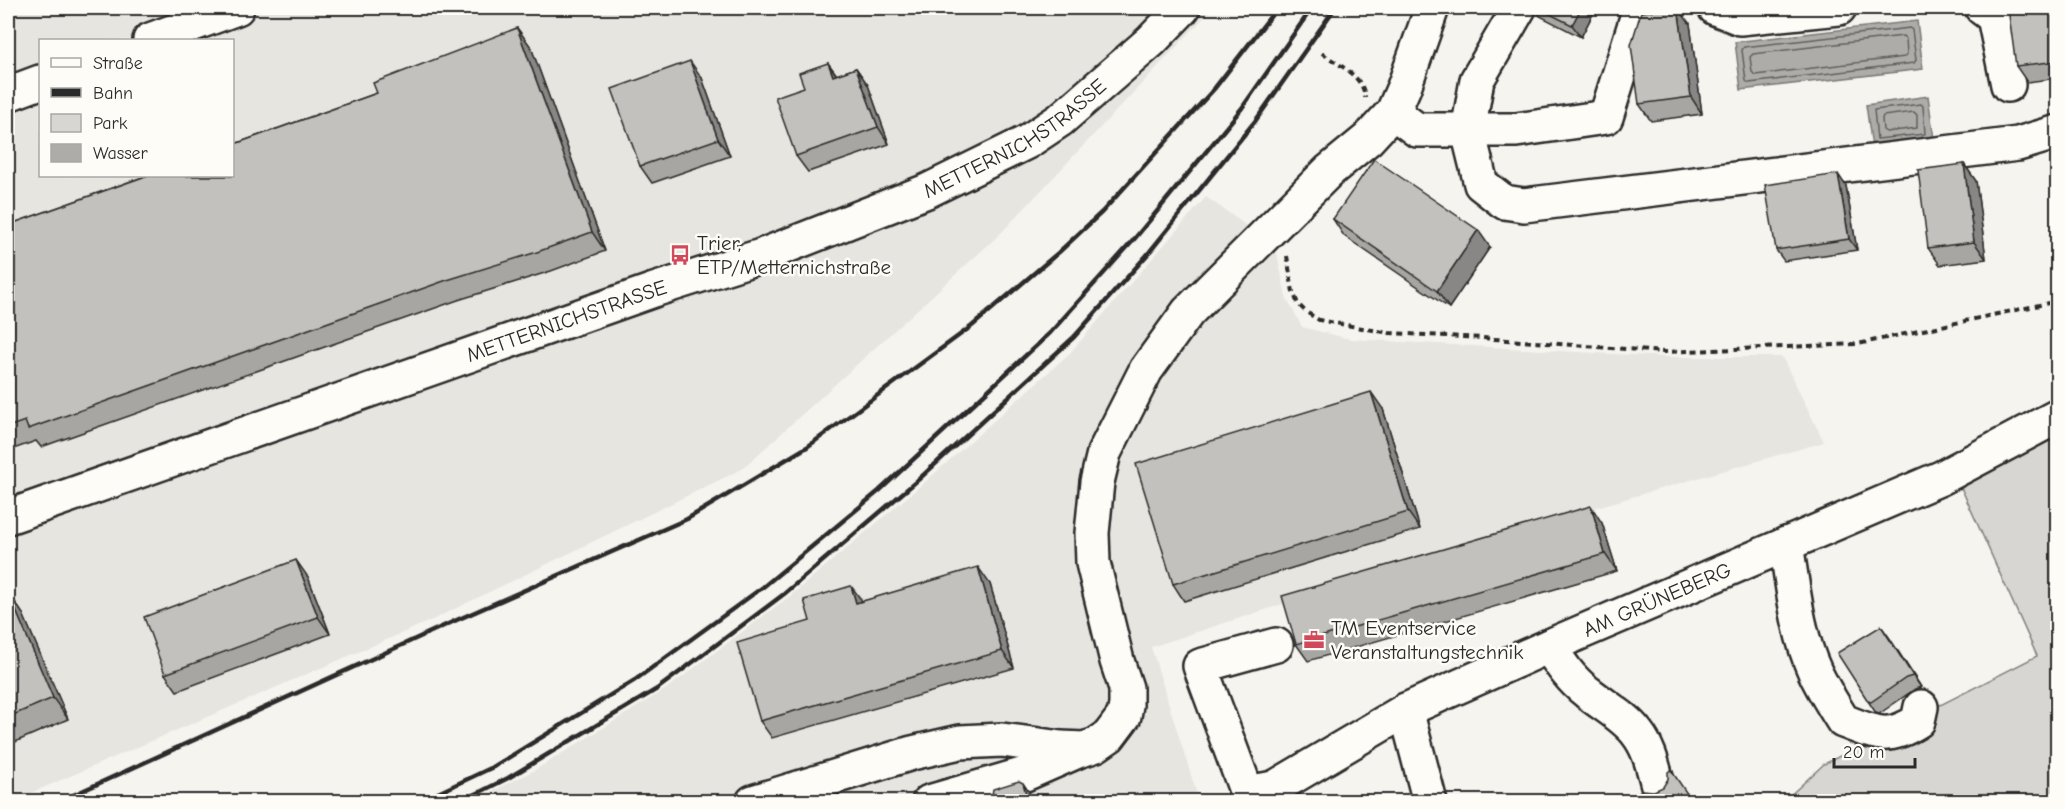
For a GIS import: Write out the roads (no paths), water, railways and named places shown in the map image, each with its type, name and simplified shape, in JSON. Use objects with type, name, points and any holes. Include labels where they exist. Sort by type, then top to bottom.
[{"type":"street","points":[[153,39],[237,8]]},
{"type":"street","name":"METTERNICHSTRASSE","points":[[8,517],[654,290],[761,256],[927,190],[1027,141],[1060,120],[1151,41],[1183,8]]},
{"type":"street","points":[[929,801],[1025,774],[1096,745],[1109,736],[1124,716],[1126,688],[1117,661],[1094,563],[1092,533],[1097,482],[1104,453],[1146,370],[1164,342],[1188,312],[1329,171],[1368,139],[1379,108],[1404,87],[1432,8]]},
{"type":"street","points":[[1520,8],[1478,80],[1468,130],[1482,184],[1504,202],[1524,205],[2018,144],[2058,132]]},
{"type":"street","points":[[1379,108],[1418,130],[1516,130],[1606,117],[1640,8]]},
{"type":"street","points":[[1715,8],[1740,18],[1839,8]]},
{"type":"street","points":[[1982,8],[1994,17],[2008,85]]},
{"type":"street","points":[[8,94],[39,82]]},
{"type":"street","name":"AM GRÜNEBERG","points":[[1276,795],[1406,710],[1549,646],[1941,478],[2058,416]]},
{"type":"street","points":[[1786,544],[1803,636],[1814,670],[1843,721],[1882,735],[1903,731],[1918,721],[1921,706]]},
{"type":"street","points":[[1275,645],[1200,666],[1247,793],[1276,795]]},
{"type":"street","points":[[1549,646],[1567,674],[1588,693],[1608,706],[1636,732],[1649,754],[1658,785]]},
{"type":"street","points":[[1406,710],[1430,801]]},
{"type":"street","points":[[753,801],[912,753],[960,742],[1002,740],[1084,749]]},
{"type":"water","points":[[1917,21],[1923,69],[1741,90],[1735,42]]},
{"type":"water","points":[[1928,96],[1934,139],[1872,147],[1866,105]]},
{"type":"railway","points":[[58,802],[459,619],[687,519],[807,447],[972,326],[1102,212],[1214,89],[1277,8]]},
{"type":"railway","points":[[419,802],[493,767],[635,680],[763,587],[879,491],[1050,333],[1131,243],[1242,108],[1312,8]]},
{"type":"railway","points":[[460,802],[508,778],[657,689],[784,594],[919,479],[1074,337],[1147,255],[1256,120],[1335,8]]},
{"type":"place","name":"Trier, ETP/Metternichstraße","points":[[680,255]]},
{"type":"place","name":"TM Eventservice Veranstaltungstechnik","points":[[1314,640]]}]
